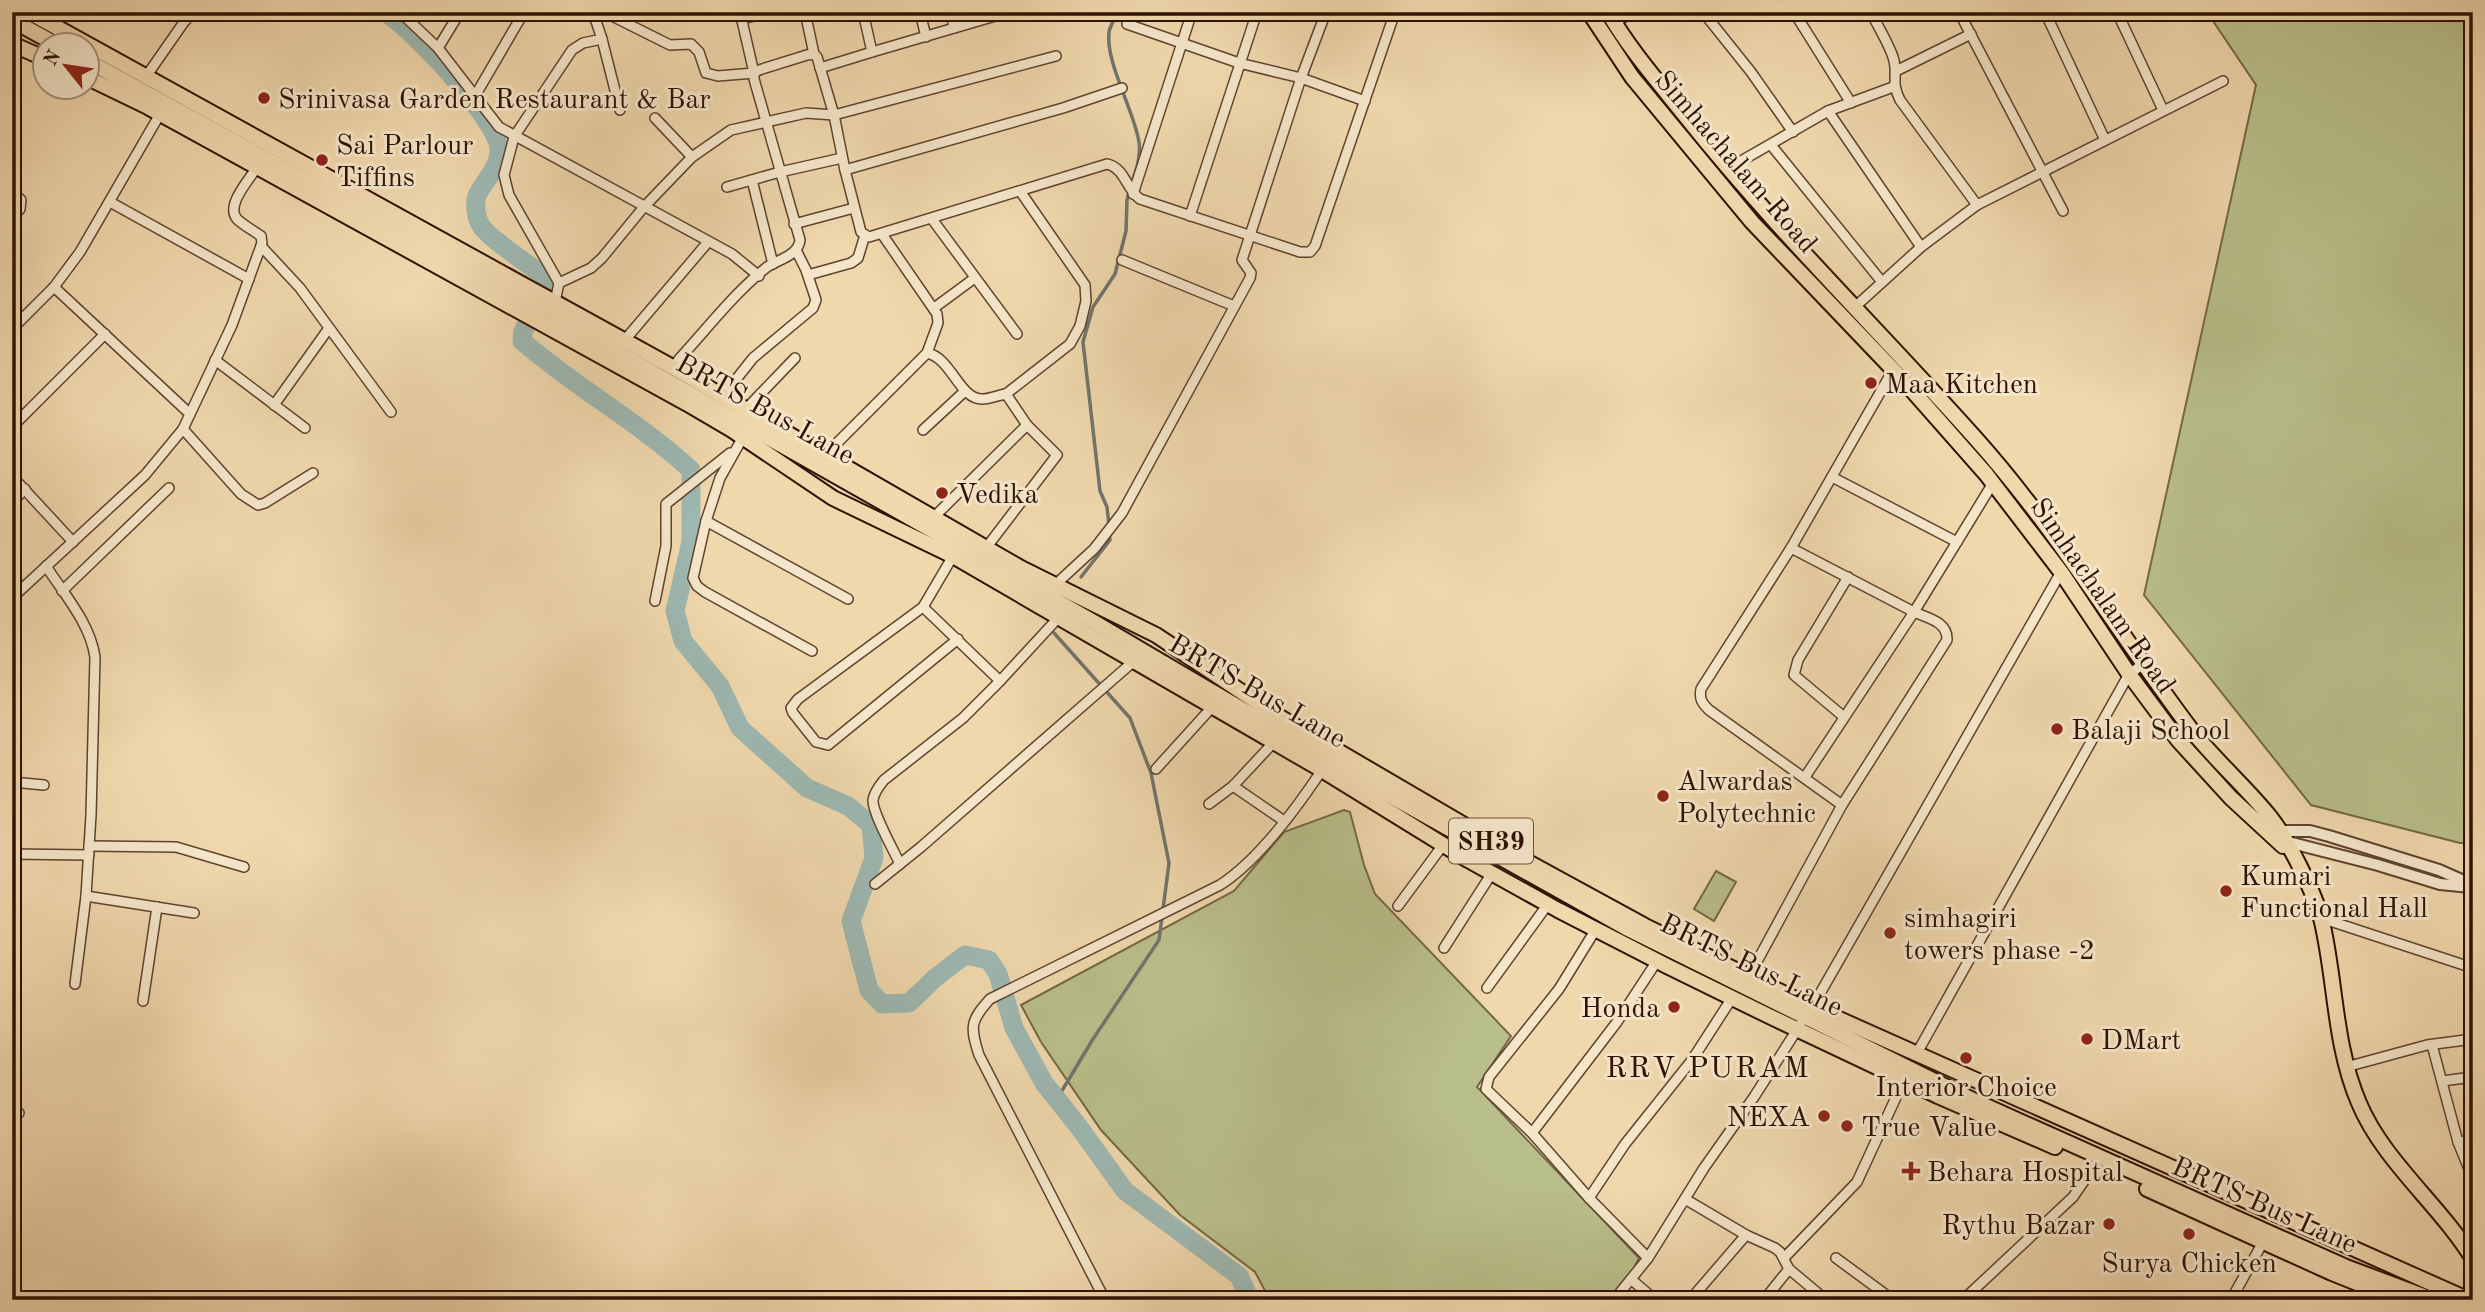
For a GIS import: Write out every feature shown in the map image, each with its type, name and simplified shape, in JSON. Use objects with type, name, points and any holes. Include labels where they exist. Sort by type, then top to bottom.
[{"type":"main road","name":"SH39","points":[[29,12],[504,288],[551,310],[740,442],[833,498],[953,556],[1548,904],[1732,998],[1917,1053],[2469,1300]]},
{"type":"main road","name":"Simhachalam Road","points":[[1590,12],[1639,86],[1745,213],[1893,370],[1989,478],[2061,572],[2129,674],[2178,740],[2231,798],[2284,841],[2311,889],[2321,918],[2346,1067],[2368,1125],[2473,1259]]},
{"type":"main road","points":[[1600,30],[1611,17],[1648,69],[1729,168],[2000,467],[2079,570],[2208,751],[2273,820],[2284,841]]},
{"type":"main road","points":[[12,20],[34,32]]},
{"type":"main road","points":[[12,44],[32,53]]},
{"type":"main road","points":[[102,69],[504,288]]},
{"type":"main road","name":"SH39","points":[[102,85],[257,167],[504,288],[624,341],[674,368],[986,548],[1167,641],[1278,716],[1524,860],[1748,978],[1805,1018],[1905,1080],[2263,1242],[2399,1300]]},
{"type":"main road","points":[[1843,319],[1856,306]]},
{"type":"main road","name":"BRTS Bus Lane","points":[[551,310],[1082,615],[1368,784],[1626,929],[1979,1103],[2333,1262],[2434,1300]]},
{"type":"main road","points":[[1989,478],[2000,467]]},
{"type":"main road","points":[[2456,1236],[2473,1269]]},
{"type":"street","points":[[145,78],[188,16],[173,12]]},
{"type":"street","points":[[400,12],[438,48],[499,127],[643,208],[732,254],[759,276]]},
{"type":"street","points":[[438,48],[460,12]]},
{"type":"street","points":[[475,96],[524,12]]},
{"type":"street","points":[[593,12],[620,110]]},
{"type":"street","points":[[604,12],[664,43],[696,46],[703,69],[710,76],[754,73],[814,54]]},
{"type":"street","points":[[674,368],[704,332],[759,276],[796,250],[800,240],[740,16],[772,12]]},
{"type":"street","points":[[805,12],[814,54],[834,115],[853,208],[861,232],[869,237],[1107,164],[1115,166],[1139,199],[1300,253],[1310,252],[1315,247],[1395,12]]},
{"type":"street","points":[[863,12],[872,52]]},
{"type":"street","points":[[920,12],[926,37]]},
{"type":"street","points":[[951,12],[954,28]]},
{"type":"street","points":[[820,68],[954,28],[980,16],[1009,12]]},
{"type":"street","points":[[1133,194],[1192,12]]},
{"type":"street","points":[[1190,216],[1258,12]]},
{"type":"street","points":[[1055,585],[1094,549],[1122,513],[1250,278],[1251,273],[1242,260],[1301,78],[1326,12]]},
{"type":"street","points":[[1611,17],[1634,12]]},
{"type":"street","points":[[1703,12],[1751,72],[1793,132]]},
{"type":"street","points":[[1794,12],[1851,103]]},
{"type":"street","points":[[1871,12],[1893,57],[1896,71],[1893,87],[1900,100],[1978,205]]},
{"type":"street","points":[[1959,12],[2063,211]]},
{"type":"street","points":[[2045,12],[2105,140]]},
{"type":"street","points":[[2117,12],[2163,110]]},
{"type":"street","points":[[1127,24],[1239,63],[1301,78],[1365,102]]},
{"type":"street","points":[[1896,71],[1971,34]]},
{"type":"street","points":[[551,310],[559,283],[506,186],[504,175],[514,137],[572,50],[583,43],[602,39]]},
{"type":"street","points":[[559,283],[591,268],[603,258],[643,208],[692,157],[731,130],[806,113],[834,115],[1056,56]]},
{"type":"street","points":[[1856,306],[1921,247],[1978,205],[2223,81]]},
{"type":"street","points":[[1729,168],[1828,111],[1893,87]]},
{"type":"street","points":[[845,170],[1063,108],[1122,88]]},
{"type":"street","points":[[1828,111],[1921,247]]},
{"type":"street","points":[[12,329],[54,287],[80,252],[159,114]]},
{"type":"street","points":[[655,118],[692,157]]},
{"type":"street","points":[[1771,145],[1882,282]]},
{"type":"street","points":[[727,187],[842,158]]},
{"type":"street","points":[[12,598],[145,475],[183,429],[232,325],[261,246],[261,236],[236,218],[234,212],[235,202],[257,167]]},
{"type":"street","points":[[752,180],[773,264]]},
{"type":"street","points":[[12,191],[21,200],[20,209],[12,219]]},
{"type":"street","points":[[927,353],[944,362],[965,391],[974,398],[983,399],[1006,394],[1070,344],[1080,326],[1086,301],[1084,285],[1020,191]]},
{"type":"street","points":[[110,202],[249,279]]},
{"type":"street","points":[[794,224],[853,208]]},
{"type":"street","points":[[932,219],[1017,334]]},
{"type":"street","points":[[825,455],[927,353],[938,323],[934,308],[883,234]]},
{"type":"street","points":[[808,275],[851,263],[858,258],[865,235]]},
{"type":"street","points":[[624,341],[708,242]]},
{"type":"street","points":[[261,246],[300,288],[391,412]]},
{"type":"street","points":[[723,397],[753,358],[813,308],[816,300],[796,250]]},
{"type":"street","points":[[1122,260],[1234,306]]},
{"type":"street","points":[[934,308],[972,280]]},
{"type":"street","points":[[54,287],[190,414]]},
{"type":"street","points":[[274,405],[329,328]]},
{"type":"street","points":[[12,428],[105,334]]},
{"type":"street","points":[[746,409],[795,358]]},
{"type":"street","points":[[215,360],[305,428]]},
{"type":"street","points":[[1842,805],[1709,710],[1701,702],[1700,696],[1701,689],[1791,548],[1893,370]]},
{"type":"street","points":[[922,430],[965,391]]},
{"type":"street","points":[[986,548],[1057,455],[1027,425],[1006,394]]},
{"type":"street","points":[[934,517],[1027,425]]},
{"type":"street","points":[[183,429],[241,494],[258,505],[313,473]]},
{"type":"street","points":[[655,601],[666,546],[668,501],[740,442]]},
{"type":"street","points":[[740,442],[720,478],[693,578],[697,586],[813,651]]},
{"type":"street","points":[[12,476],[73,541]]},
{"type":"street","points":[[1832,477],[1956,542]]},
{"type":"street","points":[[1805,777],[1914,612],[1956,542],[1989,478]]},
{"type":"street","points":[[62,591],[169,488]]},
{"type":"street","points":[[12,502],[24,489]]},
{"type":"street","points":[[706,522],[848,600]]},
{"type":"street","points":[[1748,978],[1842,805],[1947,640],[1944,626],[1791,548]]},
{"type":"street","points":[[953,556],[923,607],[794,703],[791,708],[793,713],[816,742],[828,745],[958,639]]},
{"type":"street","points":[[46,566],[86,628],[93,643],[94,657],[89,851],[75,984]]},
{"type":"street","points":[[1615,1300],[1648,1258],[1805,1018],[2061,572]]},
{"type":"street","points":[[1844,717],[1794,675],[1798,660],[1848,577]]},
{"type":"street","points":[[923,607],[1000,681]]},
{"type":"street","points":[[900,864],[876,811],[873,800],[877,789],[884,780],[963,718],[1059,617]]},
{"type":"street","points":[[874,884],[1134,661]]},
{"type":"street","points":[[1917,1053],[2129,674],[2145,663]]},
{"type":"street","points":[[1156,769],[1213,706]]},
{"type":"street","points":[[1209,804],[1233,786],[1274,742]]},
{"type":"street","points":[[1105,1300],[979,1055],[973,1037],[975,1016],[990,999],[1236,875],[1253,859],[1322,770]]},
{"type":"street","points":[[12,782],[44,785]]},
{"type":"street","points":[[1233,786],[1284,821]]},
{"type":"street","points":[[2284,841],[2310,831],[2439,870],[2473,886]]},
{"type":"street","points":[[2284,841],[2440,884],[2473,886]]},
{"type":"street","points":[[1398,906],[1443,845]]},
{"type":"street","points":[[12,854],[176,847],[244,867]]},
{"type":"street","points":[[1444,948],[1492,873]]},
{"type":"street","points":[[86,896],[194,913]]},
{"type":"street","points":[[1487,988],[1548,904]]},
{"type":"street","points":[[143,1001],[157,907]]},
{"type":"street","points":[[2321,918],[2473,968]]},
{"type":"street","points":[[1596,929],[1559,989],[1486,1083],[1490,1095],[1531,1133],[1648,1258]]},
{"type":"street","points":[[1531,1133],[1617,1022],[1657,961]]},
{"type":"street","points":[[1589,1198],[1625,1144],[1692,1060],[1732,998]]},
{"type":"street","points":[[2346,1067],[2432,1045],[2473,1039]]},
{"type":"street","points":[[2432,1045],[2458,1142],[2473,1179]]},
{"type":"street","points":[[2442,1082],[2473,1077]]},
{"type":"street","points":[[1784,1258],[1857,1182],[1905,1080]]},
{"type":"street","points":[[2458,1142],[2473,1140]]},
{"type":"street","points":[[1963,1300],[2073,1197],[2095,1165]]},
{"type":"street","points":[[1685,1199],[1745,1235],[1775,1248],[1789,1269],[1826,1300]]},
{"type":"street","points":[[1690,1300],[1745,1235]]},
{"type":"street","points":[[2231,1300],[2263,1242]]},
{"type":"street","points":[[1836,1258],[1893,1300]]},
{"type":"street","points":[[1764,1300],[1789,1269]]},
{"type":"street","points":[[1632,1280],[1655,1300]]},
{"type":"green space","points":[[2207,12],[2473,12],[2473,843],[2460,843],[2311,805],[2144,595],[2256,85]]},
{"type":"green space","points":[[1344,810],[1350,812],[1375,894],[1511,1036],[1477,1087],[1639,1258],[1618,1300],[1270,1300],[1255,1272],[1180,1215],[1101,1130],[1041,1042],[1021,1005],[1234,891],[1284,832]]},
{"type":"green space","points":[[1716,871],[1736,882],[1714,921],[1694,909]]},
{"type":"waterway","points":[[384,12],[413,36],[451,75],[495,135],[499,155],[495,167],[477,196],[478,219],[493,238],[545,276],[551,285],[523,331],[522,341],[650,436],[691,470],[691,542],[675,611],[683,641],[720,686],[740,728],[807,788],[848,806],[871,825],[874,858],[851,921],[869,990],[882,1004],[909,1003],[965,955],[989,960],[998,974],[1014,1028],[1044,1083],[1125,1191],[1239,1276],[1250,1300]]},
{"type":"waterway","points":[[1118,12],[1110,30],[1109,44],[1115,72],[1139,142],[1139,159],[1131,185]]},
{"type":"waterway","points":[[1109,525],[1107,507],[1100,491],[1083,342],[1093,307],[1115,274],[1126,231],[1129,192]]},
{"type":"waterway","points":[[1081,577],[1110,540],[1109,533]]},
{"type":"waterway","points":[[1054,633],[1130,718],[1151,773],[1169,863],[1159,940],[1057,1099]]},
{"type":"place","name":"Srinivasa Garden Restaurant & Bar","points":[[264,98]]},
{"type":"place","name":"Sai Parlour Tiffins","points":[[322,160]]},
{"type":"place","name":"Maa Kitchen","points":[[1871,383]]},
{"type":"place","name":"Vedika","points":[[942,493]]},
{"type":"place","name":"Balaji School","points":[[2057,729]]},
{"type":"place","name":"Alwardas Polytechnic","points":[[1663,796]]},
{"type":"place","name":"Kumari Functional Hall","points":[[2226,891]]},
{"type":"place","name":"simhagiri towers phase -2","points":[[1890,933]]},
{"type":"place","name":"Honda","points":[[1674,1007]]},
{"type":"place","name":"DMart","points":[[2087,1039]]},
{"type":"place","name":"Interior Choice","points":[[1966,1058]]},
{"type":"place","name":"NEXA","points":[[1824,1116]]},
{"type":"place","name":"True Value","points":[[1847,1126]]},
{"type":"place","name":"Behara Hospital","points":[[1911,1171]]},
{"type":"place","name":"Rythu Bazar","points":[[2109,1224]]},
{"type":"place","name":"Surya Chicken","points":[[2189,1234]]},
{"type":"district","name":"RRV PURAM","points":[[1708,1067]]}]
